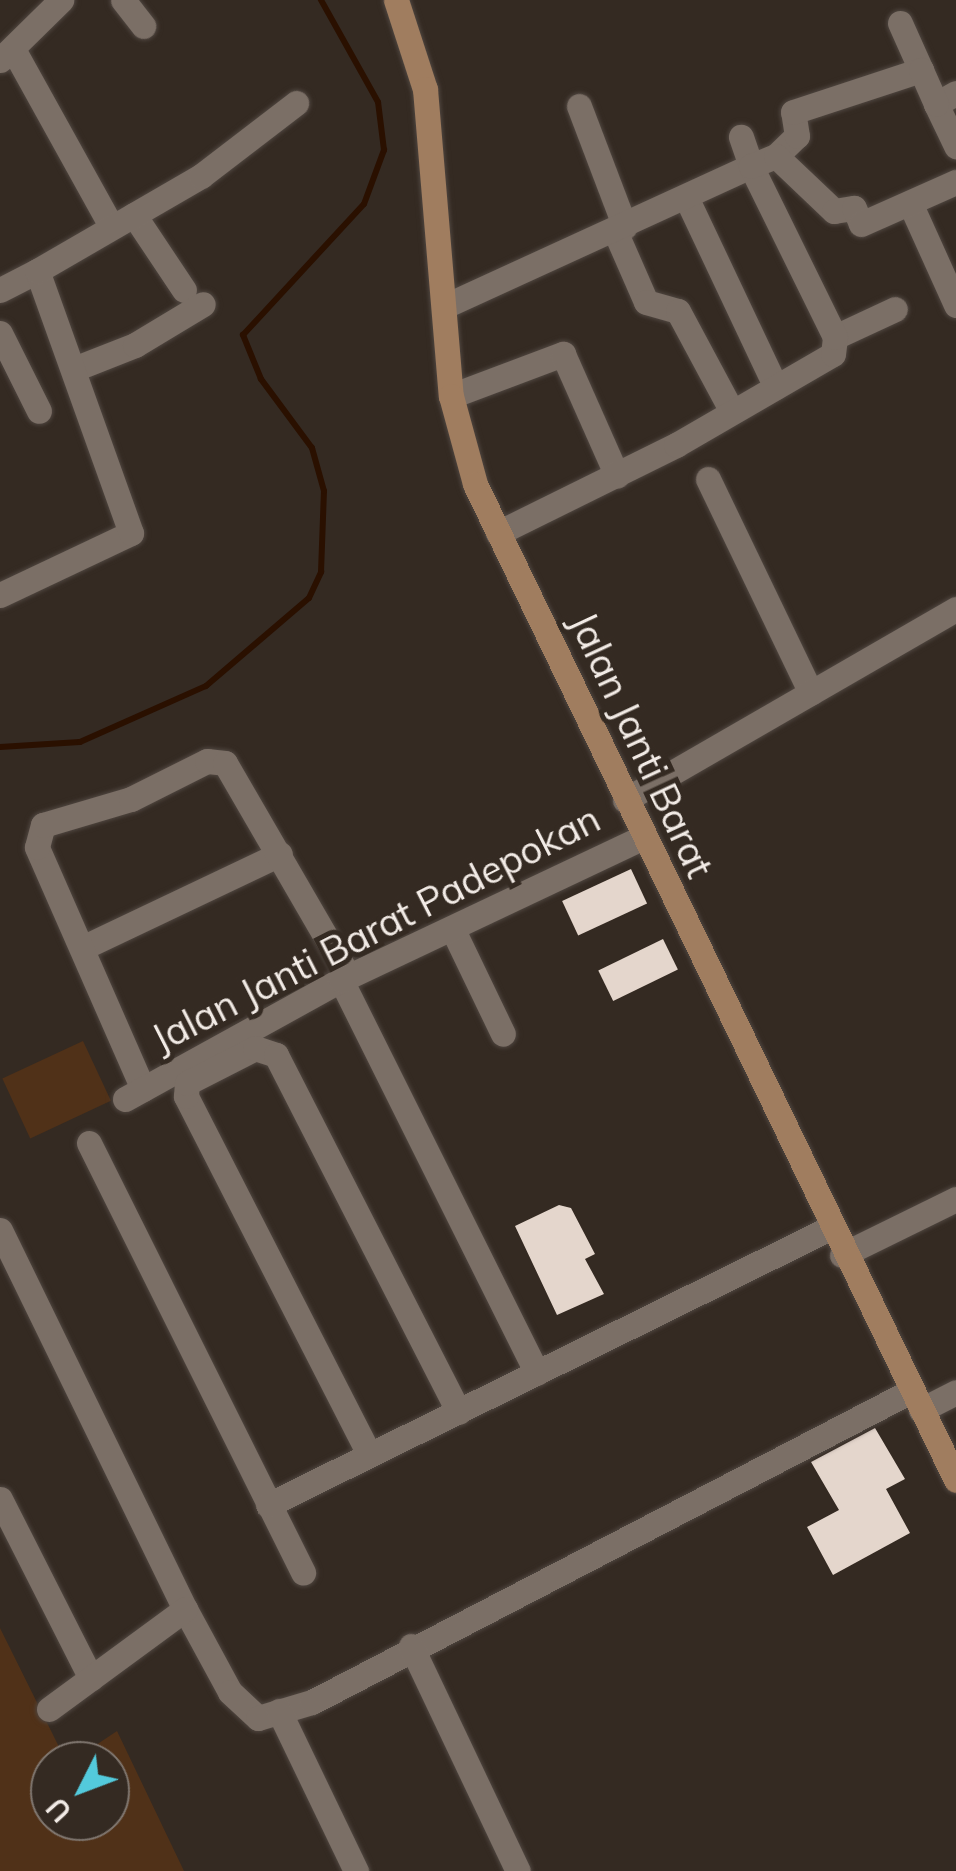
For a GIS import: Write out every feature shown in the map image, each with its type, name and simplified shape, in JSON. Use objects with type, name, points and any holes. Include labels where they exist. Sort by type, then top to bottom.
[{"type":"street","points":[[61,0],[6,55],[122,220],[193,297],[136,345],[74,369]]},
{"type":"street","points":[[123,0],[143,26]]},
{"type":"street","name":"Jalan Janti Barat","points":[[396,0],[425,89],[451,396],[498,533],[842,1255],[956,1480]]},
{"type":"street","points":[[900,23],[921,70],[946,99],[956,146]]},
{"type":"street","points":[[445,306],[776,156],[797,136],[793,112],[921,70]]},
{"type":"street","points":[[0,290],[201,176],[296,103]]},
{"type":"street","points":[[579,106],[646,302],[678,311],[731,410]]},
{"type":"street","points":[[498,533],[617,476],[833,354],[835,337],[741,137]]},
{"type":"street","points":[[776,156],[834,211],[854,208],[862,224],[956,182]]},
{"type":"street","points":[[686,196],[776,387]]},
{"type":"street","points":[[910,203],[948,266],[956,305]]},
{"type":"street","points":[[0,595],[131,533],[37,271]]},
{"type":"street","points":[[835,337],[895,309]]},
{"type":"street","points":[[0,333],[39,411]]},
{"type":"street","points":[[451,396],[563,354],[617,476]]},
{"type":"street","points":[[708,479],[811,693]]},
{"type":"street","points":[[626,800],[956,609]]},
{"type":"street","points":[[280,854],[82,948],[37,847],[43,826],[217,761],[280,854],[345,978],[537,1373]]},
{"type":"street","name":"Jalan Janti Barat Padepokan","points":[[82,948],[134,1094],[345,978],[454,930],[643,837]]},
{"type":"street","points":[[454,930],[503,1034]]},
{"type":"street","points":[[369,1454],[186,1096],[187,1084],[255,1048],[276,1054],[458,1412]]},
{"type":"street","points":[[89,1143],[303,1573]]},
{"type":"street","points":[[842,1255],[956,1199]]},
{"type":"street","points":[[268,1505],[830,1228]]},
{"type":"street","points":[[0,1230],[185,1608],[240,1706],[258,1718],[290,1706],[916,1401],[956,1392]]},
{"type":"street","points":[[0,1499],[91,1678]]},
{"type":"street","points":[[50,1709],[185,1608]]},
{"type":"street","points":[[411,1646],[518,1871]]},
{"type":"street","points":[[290,1706],[356,1871]]},
{"type":"shaded area","points":[[83,1041],[111,1101],[30,1138],[2,1079]]},
{"type":"shaded area","points":[[0,1628],[56,1741],[30,1741],[30,1841],[130,1841],[130,1758],[184,1871],[0,1871]]},
{"type":"shaded area","points":[[117,1731],[122,1741],[102,1741]]},
{"type":"building","points":[[631,869],[647,903],[578,936],[562,901]]},
{"type":"building","points":[[663,939],[678,970],[613,1001],[598,971]]},
{"type":"building","points":[[559,1205],[571,1208],[595,1254],[585,1259],[604,1294],[557,1315],[515,1226]]},
{"type":"building","points":[[875,1428],[905,1479],[886,1489],[910,1533],[833,1575],[807,1527],[839,1510],[811,1462]]},
{"type":"waterway","points":[[0,747],[80,742],[206,686],[309,598],[321,572],[324,491],[312,448],[261,379],[243,335],[364,204],[384,150],[378,102],[321,0]]}]
